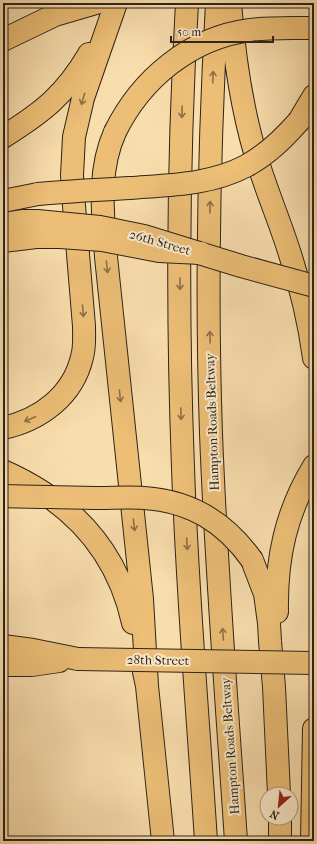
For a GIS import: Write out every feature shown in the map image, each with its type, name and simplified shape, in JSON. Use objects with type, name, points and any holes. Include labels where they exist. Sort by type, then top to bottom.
[{"type":"main road","points":[[3,40],[55,15],[96,3]]},
{"type":"main road","points":[[187,3],[180,201],[180,372],[191,629],[206,841]]},
{"type":"main road","name":"Hampton Roads Beltway","points":[[217,3],[213,64],[209,233],[211,431],[236,841]]},
{"type":"main road","points":[[230,3],[238,79],[248,127],[256,157],[301,290],[310,328],[314,358]]},
{"type":"main road","points":[[3,136],[46,108],[66,89],[84,62],[112,12]]},
{"type":"main road","points":[[3,428],[31,419],[43,413],[55,404],[71,383],[82,358],[84,326],[72,175],[74,144],[78,116],[83,98],[112,12]]},
{"type":"main road","points":[[163,841],[147,686],[142,599],[112,320],[102,208],[105,162],[115,132],[126,112],[150,81],[173,61],[201,45],[231,34],[248,30],[280,27],[314,28]]},
{"type":"main road","points":[[3,201],[38,194],[162,186],[198,182],[214,178],[245,166],[264,155],[285,137],[299,121],[314,96]]},
{"type":"main road","points":[[3,224],[22,221],[37,229]]},
{"type":"main road","points":[[3,241],[37,229]]},
{"type":"main road","name":"26th Street","points":[[37,229],[60,237],[102,240],[159,251],[201,253],[241,266],[314,286]]},
{"type":"main road","points":[[274,687],[277,642],[277,582],[280,552],[292,510],[314,466]]},
{"type":"main road","points":[[3,472],[34,486],[54,500],[72,514],[99,544],[117,574],[129,602],[147,686]]},
{"type":"main road","points":[[3,496],[144,498],[172,503],[189,507],[219,524],[243,547],[252,560],[268,610],[274,687],[279,786]]},
{"type":"main road","points":[[3,646],[78,659]]},
{"type":"main road","name":"28th Street","points":[[3,665],[32,665],[78,659],[314,663]]},
{"type":"main road","points":[[312,841],[314,729]]},
{"type":"main road","points":[[280,826],[280,841]]}]
